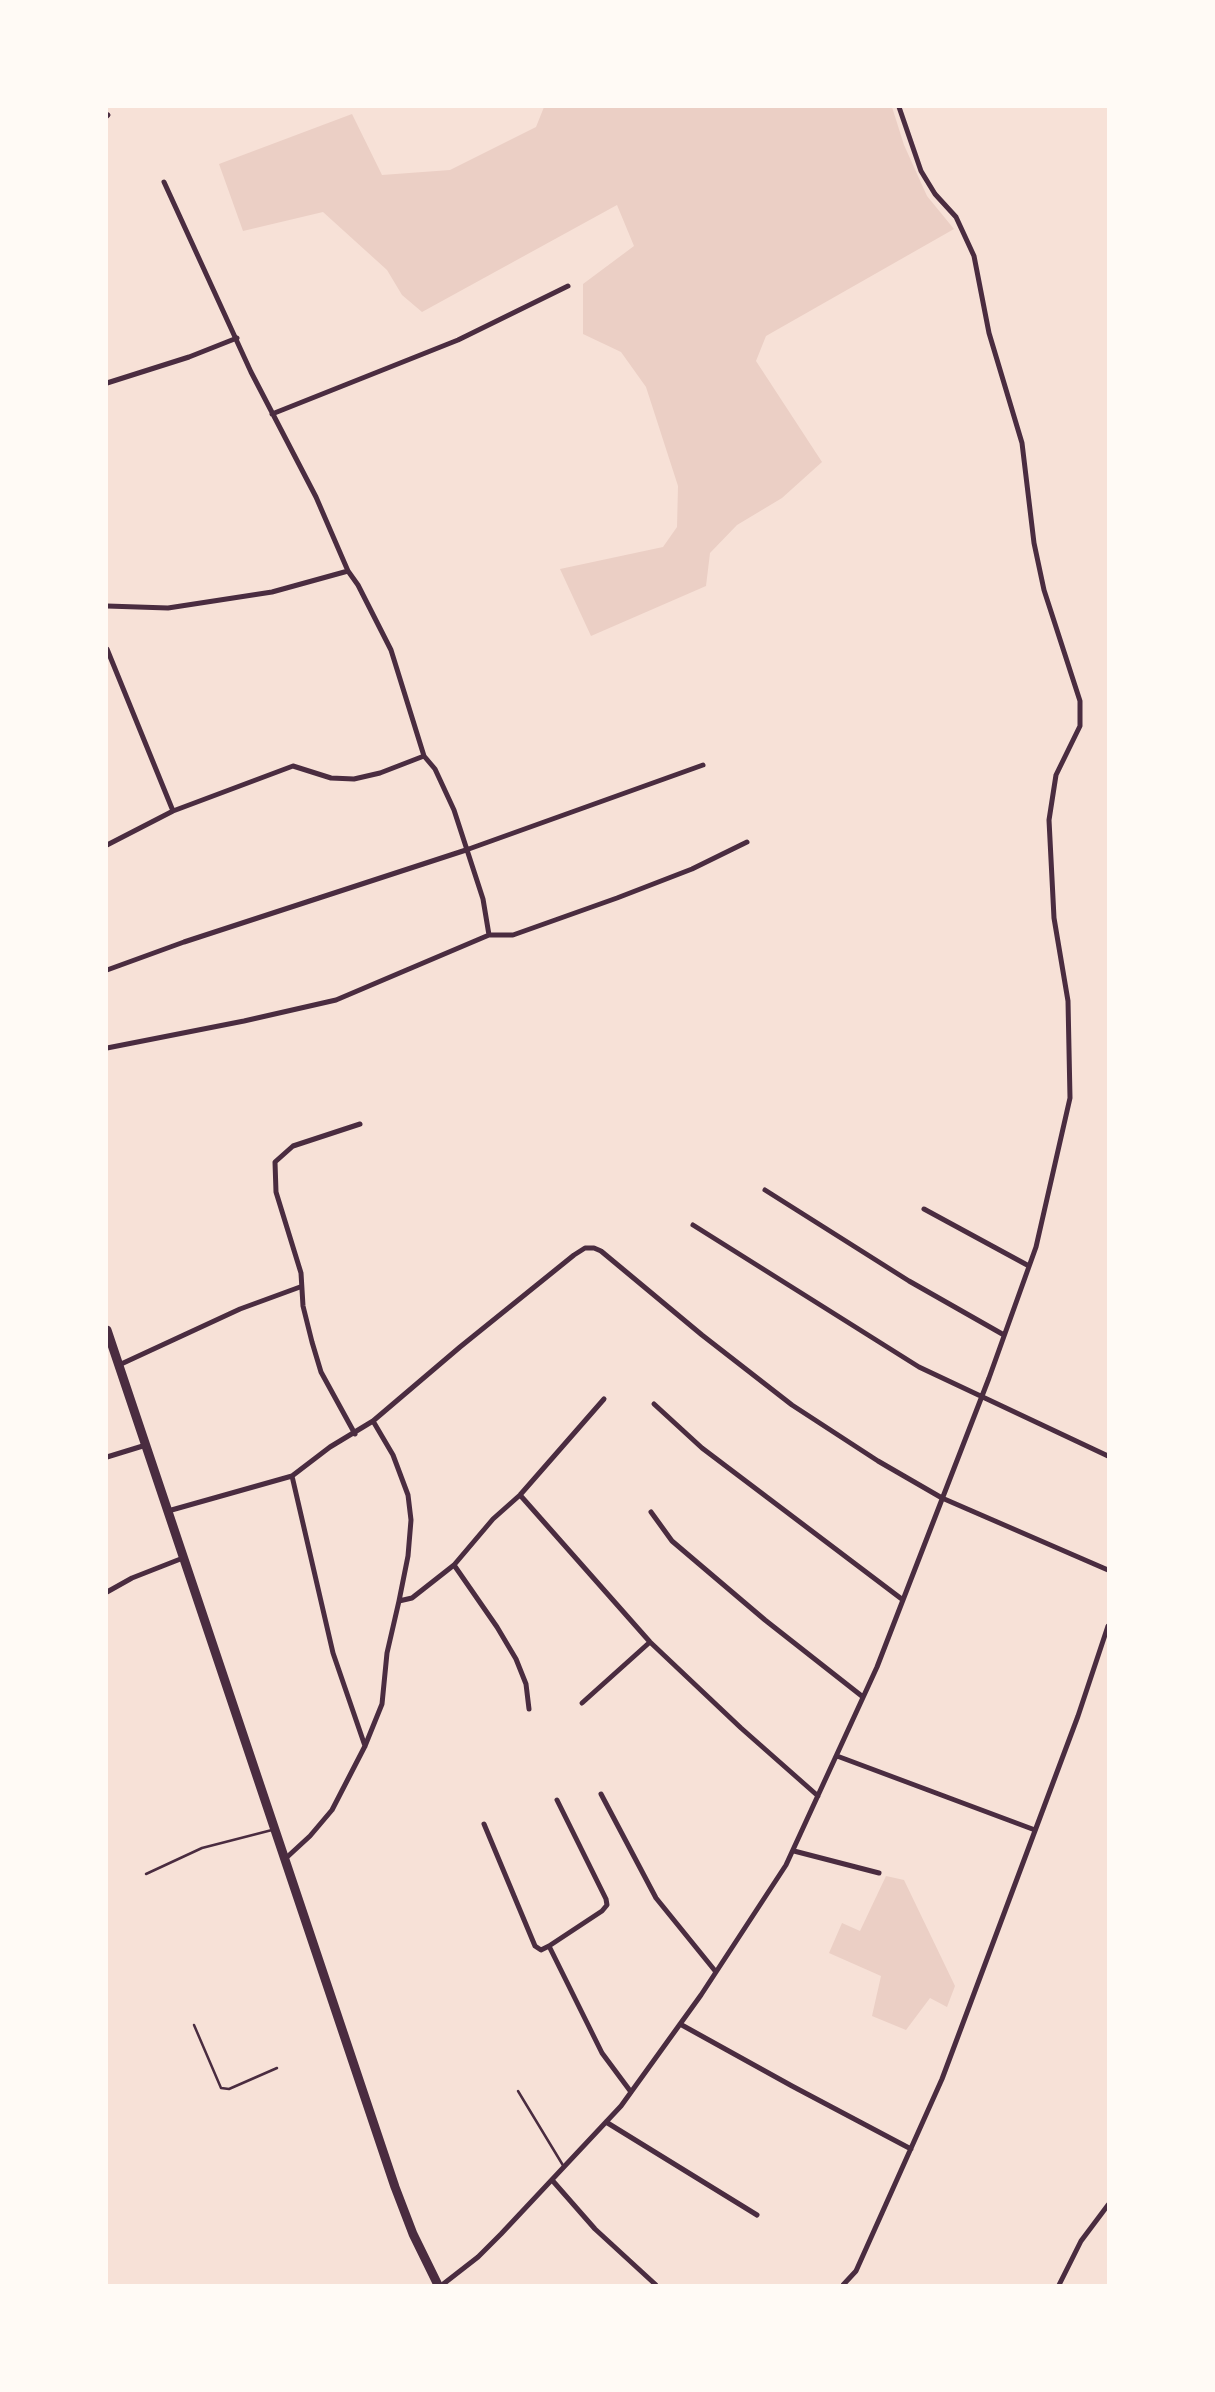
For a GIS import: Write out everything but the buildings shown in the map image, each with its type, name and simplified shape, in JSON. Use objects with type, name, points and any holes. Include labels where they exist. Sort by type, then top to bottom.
[{"type":"main road","points":[[107,1330],[395,2187],[413,2234],[440,2285]]},
{"type":"street","points":[[440,2285],[478,2258],[631,2092],[716,1972],[794,1851],[863,1697],[981,1398],[1036,1247],[1070,1098],[1068,1001],[1053,908],[1049,820],[1056,775],[1080,726],[1081,708],[1041,577],[1034,543],[1022,443],[989,333],[974,256],[956,217],[935,194],[921,171],[899,107]]},
{"type":"street","points":[[164,182],[251,372],[316,496],[348,571],[358,584],[391,650],[424,756],[435,769],[454,810],[484,899],[489,934]]},
{"type":"street","points":[[272,414],[458,340],[568,286]]},
{"type":"street","points":[[107,383],[189,357],[237,338]]},
{"type":"street","points":[[107,606],[168,608],[272,592],[348,571]]},
{"type":"street","points":[[107,649],[173,811]]},
{"type":"street","points":[[107,845],[173,811],[293,766],[331,778],[354,779],[380,773],[424,756]]},
{"type":"street","points":[[107,970],[184,942],[466,850],[703,765]]},
{"type":"street","points":[[107,1048],[336,1000],[489,934],[513,935],[534,929],[692,869],[747,842]]},
{"type":"street","points":[[355,1434],[321,1372],[312,1342],[300,1287],[301,1273],[276,1192],[275,1162],[293,1146],[360,1124]]},
{"type":"street","points":[[765,1190],[909,1281],[1004,1335]]},
{"type":"street","points":[[924,1209],[1029,1266]]},
{"type":"street","points":[[693,1225],[919,1367],[1108,1456]]},
{"type":"street","points":[[168,1511],[292,1476],[330,1447],[373,1421],[460,1347],[585,1248],[601,1251],[792,1405],[878,1461],[942,1499],[1108,1570]]},
{"type":"street","points":[[119,1365],[240,1309],[300,1287]]},
{"type":"street","points":[[399,1601],[412,1598],[454,1565],[604,1399]]},
{"type":"street","points":[[654,1404],[702,1448],[903,1600]]},
{"type":"street","points":[[285,1859],[310,1836],[332,1810],[365,1746],[382,1704],[387,1653],[408,1556],[411,1520],[408,1496],[393,1455],[373,1421]]},
{"type":"street","points":[[107,1457],[146,1445]]},
{"type":"street","points":[[292,1476],[332,1653],[365,1746]]},
{"type":"street","points":[[520,1495],[650,1642],[818,1796]]},
{"type":"street","points":[[651,1512],[672,1541],[765,1620],[863,1697]]},
{"type":"street","points":[[107,1592],[132,1578],[184,1557]]},
{"type":"street","points":[[454,1565],[516,1659],[526,1684],[529,1709]]},
{"type":"street","points":[[845,2285],[856,2270],[942,2079],[1078,1716],[1108,1626]]},
{"type":"street","points":[[582,1703],[650,1642]]},
{"type":"street","points":[[837,1756],[1035,1830]]},
{"type":"street","points":[[601,1794],[656,1898],[716,1972]]},
{"type":"street","points":[[484,1824],[535,1946],[541,1950],[602,1911],[607,1905],[557,1800]]},
{"type":"street","points":[[794,1851],[879,1873]]},
{"type":"street","points":[[548,1946],[602,2053],[631,2092]]},
{"type":"street","points":[[680,2024],[911,2149]]},
{"type":"street","points":[[606,2122],[757,2215]]},
{"type":"street","points":[[552,2180],[596,2229],[656,2285]]},
{"type":"street","points":[[1059,2285],[1081,2241],[1108,2205]]},
{"type":"lane","points":[[146,1874],[202,1848],[275,1829]]},
{"type":"lane","points":[[194,2025],[221,2088],[229,2089],[277,2067]]},
{"type":"lane","points":[[518,2091],[564,2167]]},
{"type":"shaded area","points":[[544,107],[892,107],[904,145],[927,196],[954,229],[766,336],[756,361],[822,462],[782,498],[737,525],[710,553],[706,586],[591,636],[560,569],[663,547],[677,527],[678,486],[646,387],[621,352],[583,334],[583,284],[634,246],[617,205],[422,312],[402,295],[387,270],[323,212],[243,231],[219,164],[352,114],[382,175],[450,170],[536,127]]},
{"type":"shaded area","points":[[886,1876],[904,1880],[955,1986],[947,2007],[930,1998],[906,2030],[872,2016],[881,1976],[829,1953],[842,1923],[860,1931]]}]
